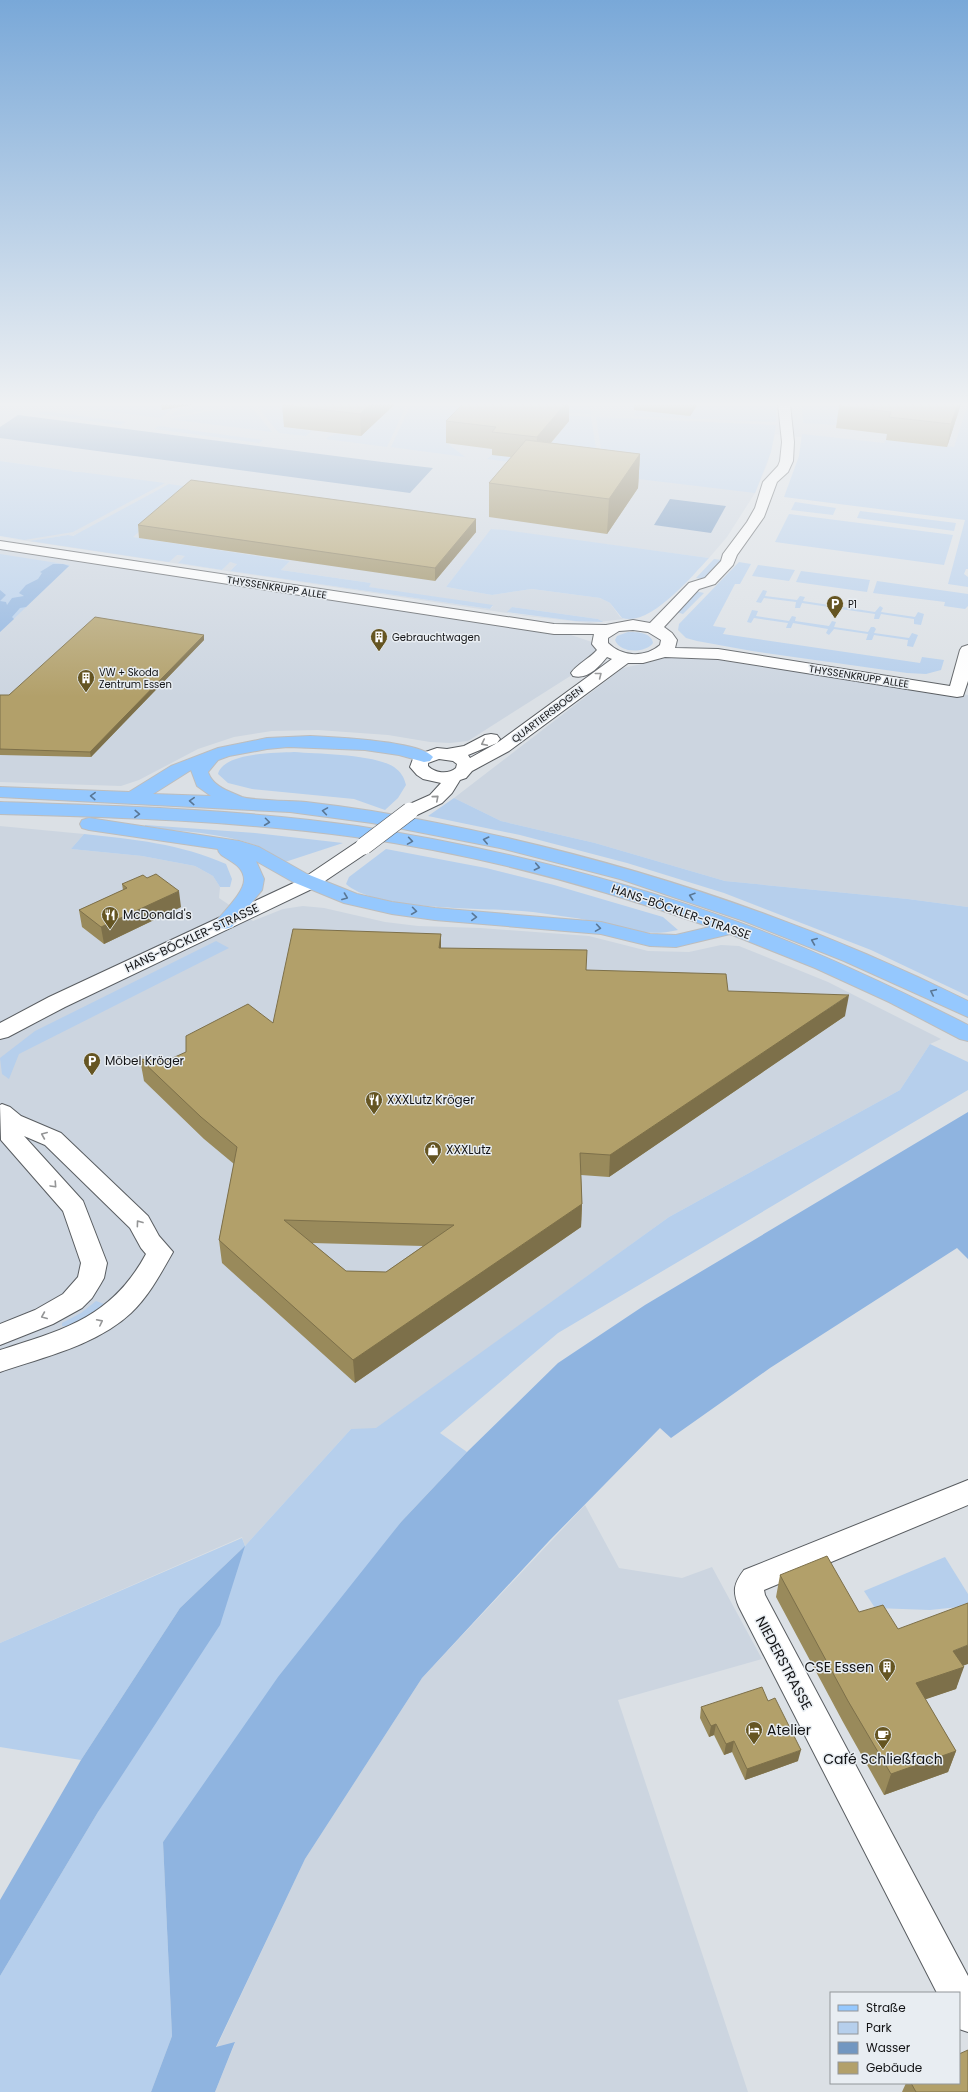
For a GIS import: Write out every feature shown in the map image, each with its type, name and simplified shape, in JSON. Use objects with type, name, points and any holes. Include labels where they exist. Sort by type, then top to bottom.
[{"type":"main road","points":[[132,798],[180,768],[229,750],[257,744],[328,741],[372,745],[401,750],[424,765]]},
{"type":"main road","points":[[212,756],[199,771],[201,780],[211,790],[245,803]]},
{"type":"main road","name":"HANS-BÖCKLER-STRASSE","points":[[2,803],[132,798],[245,803],[307,808],[453,832],[558,856],[635,878],[755,917],[854,957],[935,993],[968,1010]]},
{"type":"main road","points":[[2,803],[83,824],[210,841],[252,851],[309,883],[351,899],[392,908],[435,914],[559,923],[601,928],[650,940],[676,941],[732,927]]},
{"type":"main road","name":"HANS-BÖCKLER-STRASSE","points":[[2,803],[98,812],[260,821],[355,832],[438,845],[548,869],[732,927],[922,1008],[968,1034]]},
{"type":"main road","points":[[210,841],[247,862],[254,880],[252,890],[225,923]]},
{"type":"street","points":[[653,628],[668,615],[668,611],[694,586],[710,581],[728,562],[730,554],[761,511],[764,502]]},
{"type":"street","name":"THYSSENKRUPP ALLEE","points":[[0,545],[554,629],[603,641],[626,657],[649,657],[666,646],[957,692],[968,650]]},
{"type":"street","points":[[603,641],[627,625],[653,628],[665,635],[666,646]]},
{"type":"street","name":"QUARTIERSBOGEN","points":[[452,753],[469,750],[488,742],[595,662],[603,641]]},
{"type":"street","name":"QUARTIERSBOGEN","points":[[460,771],[504,747],[610,667],[626,657]]},
{"type":"street","points":[[410,811],[424,765],[437,753],[452,753],[463,759],[460,771],[438,777],[424,765]]},
{"type":"street","name":"HANS-BÖCKLER-STRASSE","points":[[0,1032],[57,1002],[309,883],[329,872],[410,811],[434,802],[460,771]]},
{"type":"street","points":[[0,1335],[64,1308],[77,1299],[94,1273],[94,1263],[91,1252],[74,1207],[13,1140],[5,1115]]},
{"type":"street","points":[[0,1361],[65,1339],[108,1318],[126,1302],[146,1276],[160,1252],[150,1242],[138,1222],[53,1139],[5,1115]]},
{"type":"street","name":"NIEDERSTRASSE","points":[[956,1992],[750,1597],[749,1587],[755,1579],[968,1492]]},
{"type":"street","points":[[960,1999],[968,2014]]},
{"type":"shaded area","points":[[56,502],[157,502],[72,536],[68,535],[32,541],[186,556],[178,563],[222,570],[229,562],[238,563],[230,571],[490,609],[493,606],[368,587],[371,583],[281,570],[290,561],[132,537],[175,502],[750,502],[727,537],[709,558],[492,529],[446,587],[492,595],[532,589],[600,598],[610,603],[620,617],[624,619],[602,622],[598,619],[512,607],[508,613],[575,621],[600,622],[590,623],[527,616],[0,537],[24,540]]},
{"type":"shaded area","points":[[0,546],[553,629],[595,643],[601,651],[594,661],[468,741],[450,743],[430,742],[388,735],[318,730],[272,731],[234,737],[198,749],[139,780],[121,786],[0,782]]},
{"type":"shaded area","points":[[53,564],[63,564],[69,566],[26,607],[20,608],[12,617],[14,619],[0,632],[0,601],[6,602],[7,605],[12,598],[24,596],[19,593],[26,585],[38,579],[42,573],[40,572]]},
{"type":"shaded area","points":[[0,590],[6,595],[0,601]]},
{"type":"shaded area","points":[[664,656],[717,656],[968,695],[968,907],[908,899],[725,881],[595,843],[501,821],[454,798],[623,668],[651,662]]},
{"type":"shaded area","points":[[0,826],[84,834],[71,849],[142,856],[195,866],[213,876],[220,887],[219,898],[253,921],[283,909],[303,906],[324,908],[385,922],[418,926],[480,928],[589,936],[648,951],[689,952],[721,945],[739,946],[828,982],[941,1039],[930,1044],[900,1090],[669,1217],[376,1429],[351,1429],[245,1546],[242,1537],[0,1643]]},
{"type":"shaded area","points":[[968,1112],[968,1259],[957,1248],[770,1368],[671,1438],[660,1428],[549,1541],[422,1678],[305,1859],[216,2047],[235,2042],[215,2092],[151,2092],[172,2036],[163,1842],[278,1677],[401,1522],[467,1452],[558,1363],[645,1305]]},
{"type":"shaded area","points":[[585,1505],[619,1568],[682,1578],[712,1567],[762,1659],[618,1700],[748,2092],[215,2092],[235,2043],[216,2048],[305,1859],[422,1678]]},
{"type":"shaded area","points":[[245,1546],[220,1625],[98,1812],[0,1976],[0,1900],[81,1760],[180,1608]]},
{"type":"green space","points":[[0,502],[130,502],[73,532],[24,540],[0,536]]},
{"type":"green space","points":[[136,502],[174,502],[133,537],[290,561],[281,570],[371,583],[369,587],[493,605],[490,609],[230,571],[237,564],[230,562],[222,570],[178,563],[185,556],[177,555],[169,562],[30,541],[68,535],[73,536]]},
{"type":"green space","points":[[795,502],[836,508],[833,515],[791,510]]},
{"type":"green space","points":[[820,502],[968,502],[968,569],[966,569],[964,574],[968,577],[968,587],[948,584],[965,520]]},
{"type":"green space","points":[[860,511],[956,523],[954,531],[857,518]]},
{"type":"green space","points":[[789,514],[953,535],[944,565],[775,542]]},
{"type":"green space","points":[[491,529],[709,558],[681,588],[657,608],[645,615],[633,619],[622,618],[610,603],[600,598],[532,589],[492,595],[446,587]]},
{"type":"green space","points":[[0,554],[70,565],[0,632]]},
{"type":"green space","points":[[714,559],[722,560],[707,580],[696,578]]},
{"type":"green space","points":[[739,562],[751,564],[740,584],[735,584],[713,626],[726,628],[723,634],[920,663],[922,657],[944,660],[941,670],[926,674],[907,673],[752,651],[686,638],[678,630],[679,624]]},
{"type":"green space","points":[[758,565],[795,570],[789,581],[752,576]]},
{"type":"green space","points":[[801,571],[870,580],[867,592],[796,582]]},
{"type":"green space","points":[[877,581],[968,594],[968,606],[965,609],[944,606],[945,602],[873,593]]},
{"type":"green space","points":[[763,590],[767,591],[765,596],[797,600],[800,596],[805,597],[803,601],[836,606],[840,601],[844,602],[843,607],[875,612],[880,606],[883,608],[881,612],[915,617],[918,612],[924,614],[921,625],[914,624],[914,619],[881,614],[879,619],[874,619],[875,614],[841,609],[837,614],[834,613],[836,608],[802,603],[800,608],[795,608],[796,602],[764,598],[761,603],[756,602]]},
{"type":"green space","points":[[695,591],[704,593],[683,614],[673,611]]},
{"type":"green space","points":[[512,607],[598,619],[603,622],[575,621],[507,612]]},
{"type":"green space","points":[[752,610],[758,611],[756,616],[789,621],[792,616],[796,617],[795,621],[829,626],[832,621],[836,622],[834,627],[868,632],[871,627],[874,627],[876,629],[874,633],[909,638],[912,633],[918,635],[913,647],[907,646],[908,640],[874,635],[872,640],[866,640],[868,634],[834,629],[829,635],[826,633],[828,629],[793,623],[791,628],[786,628],[788,623],[754,618],[751,623],[747,622]]},
{"type":"green space","points":[[628,632],[647,635],[652,639],[653,643],[645,649],[639,650],[627,650],[622,648],[615,640],[617,636]]},
{"type":"green space","points":[[294,752],[346,755],[373,759],[394,767],[403,777],[406,785],[398,798],[385,810],[354,799],[252,789],[228,783],[218,774],[222,767],[230,761],[240,758],[251,755]]},
{"type":"green space","points":[[454,798],[501,821],[595,843],[725,881],[908,899],[968,907],[968,996],[871,950],[724,893],[627,863],[520,835],[428,816]]},
{"type":"green space","points":[[145,825],[255,833],[343,843],[285,862],[258,846],[230,838],[202,833],[145,828]]},
{"type":"green space","points":[[84,834],[156,843],[209,857],[226,864],[232,879],[230,887],[220,887],[213,876],[195,866],[142,856],[71,849]]},
{"type":"green space","points":[[386,849],[486,868],[554,885],[663,917],[678,930],[655,933],[644,932],[604,923],[533,912],[435,907],[407,904],[361,893],[346,884],[349,877]]},
{"type":"green space","points":[[216,941],[229,948],[19,1054],[9,1079],[2,1074],[0,1058],[35,1031]]},
{"type":"green space","points":[[930,1044],[968,1062],[968,1090],[558,1333],[440,1433],[467,1452],[401,1522],[163,1842],[172,2036],[151,2092],[0,2092],[0,1976],[98,1812],[244,1547],[180,1608],[81,1760],[0,1747],[0,1643],[242,1538],[245,1546],[351,1429],[376,1428],[669,1217],[900,1090]]},
{"type":"green space","points":[[96,1301],[110,1306],[71,1326],[62,1326],[62,1323],[81,1313]]},
{"type":"green space","points":[[945,1557],[968,1594],[968,1606],[930,1610],[875,1608],[864,1591]]},
{"type":"water","points":[[668,502],[691,502],[726,506],[711,533],[654,525]]},
{"type":"building","points":[[166,502],[349,502],[476,519],[435,568],[138,525]]},
{"type":"building","name":"VW + Skoda Zentrum Essen","points":[[95,617],[204,635],[90,752],[0,749],[0,695],[9,695]]},
{"type":"building","points":[[156,874],[179,891],[101,927],[79,910],[127,888],[122,884],[143,875],[147,878]]},
{"type":"building","name":"XXXLutz","points":[[293,929],[441,934],[439,948],[587,950],[586,970],[726,974],[728,991],[849,995],[610,1155],[580,1153],[582,1204],[353,1360],[219,1240],[237,1147],[201,1117],[140,1059],[166,1061],[186,1052],[186,1036],[248,1004],[273,1023]],"holes":[[[284,1220],[454,1225],[386,1272],[346,1271]]]},
{"type":"building","name":"CSE Essen","points":[[827,1556],[859,1612],[883,1605],[898,1629],[968,1603],[968,1645],[953,1651],[964,1667],[916,1683],[956,1751],[891,1774],[848,1701],[780,1575]]},
{"type":"building","name":"Atelier","points":[[762,1687],[768,1701],[775,1698],[801,1750],[747,1769],[734,1741],[726,1744],[716,1724],[711,1726],[701,1707]]},
{"type":"building","points":[[968,2050],[968,2092],[916,2092],[912,2084],[960,2084],[960,2054]]},
{"type":"place","name":"P1","points":[[835,619]]},
{"type":"place","name":"Gebrauchtwagen","points":[[379,652]]},
{"type":"place","name":"VW + Skoda Zentrum Essen","points":[[86,693]]},
{"type":"place","name":"McDonald's","points":[[110,930]]},
{"type":"place","name":"Möbel Kröger","points":[[92,1076]]},
{"type":"place","name":"XXXLutz Kröger","points":[[374,1115]]},
{"type":"place","name":"XXXLutz","points":[[433,1165]]},
{"type":"place","name":"CSE Essen","points":[[887,1682]]},
{"type":"place","name":"Atelier","points":[[754,1745]]},
{"type":"place","name":"Café Schließfach","points":[[883,1750]]}]
